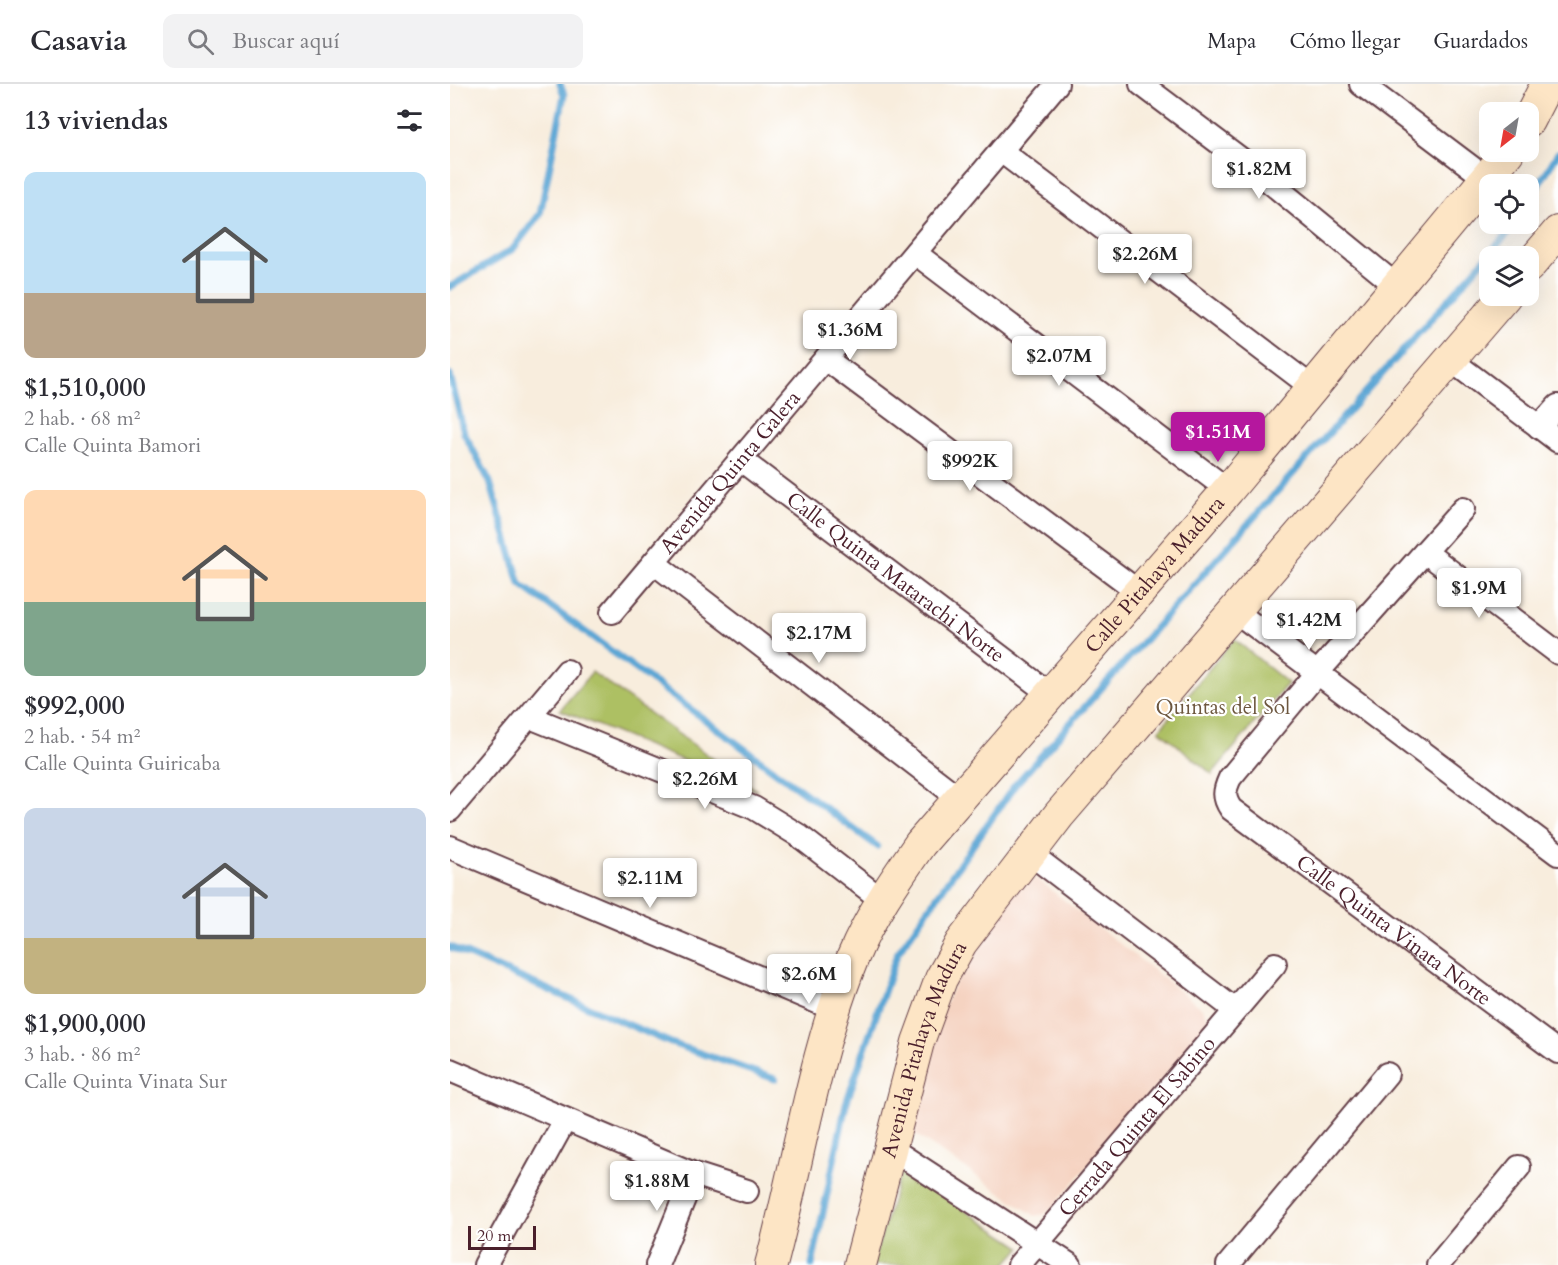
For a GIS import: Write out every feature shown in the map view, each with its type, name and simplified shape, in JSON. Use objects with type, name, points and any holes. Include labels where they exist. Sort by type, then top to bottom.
[{"type":"street","name":"Avenida Quinta Galera","points":[[612,612],[1057,84]]},
{"type":"street","points":[[1141,84],[1254,170],[1398,287]]},
{"type":"street","points":[[1361,84],[1480,174]]},
{"type":"street","points":[[1538,102],[1547,84]]},
{"type":"street","points":[[1001,150],[1313,388]]},
{"type":"street","name":"Calle Pitahaya Madura","points":[[1491,174],[1500,162]]},
{"type":"street","name":"Calle Pitahaya Madura","points":[[959,798],[1228,490],[1479,189]]},
{"type":"street","points":[[1539,254],[1558,232]]},
{"type":"street","points":[[915,253],[1228,490]]},
{"type":"street","points":[[1235,1010],[1028,852],[1452,361],[1497,306]]},
{"type":"street","points":[[826,359],[1139,592]]},
{"type":"street","points":[[1452,361],[1558,441]]},
{"type":"street","points":[[1539,427],[1558,406]]},
{"type":"street","name":"Calle Quinta Matarachi Norte","points":[[741,460],[1050,694]]},
{"type":"street","points":[[1317,672],[1463,509]]},
{"type":"street","points":[[1425,552],[1558,653]]},
{"type":"street","points":[[654,563],[959,798],[920,844],[882,900],[854,955],[834,1009],[771,1265]]},
{"type":"street","points":[[1235,611],[1558,854]]},
{"type":"street","points":[[450,810],[567,671]]},
{"type":"street","name":"Calle Quinta Vinata Norte","points":[[1317,672],[1230,778],[1224,790],[1225,800],[1231,810],[1558,1052]]},
{"type":"street","points":[[530,717],[754,808],[798,835],[882,900]]},
{"type":"street","points":[[450,847],[834,1009]]},
{"type":"street","name":"Avenida Pitahaya Madura","points":[[860,1265],[918,1042],[941,978],[961,943],[1028,852]]},
{"type":"street","name":"Cerrada Quinta El Sabino","points":[[1019,1265],[1275,964]]},
{"type":"street","points":[[450,1070],[694,1174],[747,1191]]},
{"type":"street","points":[[1228,1265],[1387,1074]]},
{"type":"street","points":[[485,1265],[565,1120]]},
{"type":"street","points":[[890,1148],[1070,1265]]},
{"type":"street","points":[[1438,1265],[1519,1167]]},
{"type":"street","points":[[657,1265],[694,1174]]},
{"type":"shaded area","points":[[1026,876],[1037,879],[1203,1009],[1208,1019],[1204,1029],[1053,1207],[1044,1214],[1035,1216],[906,1128],[933,1031],[971,949]]},
{"type":"green space","name":"Quintas del Sol","points":[[1234,639],[1288,683],[1212,774],[1159,730]]},
{"type":"green space","points":[[592,672],[758,791],[560,710]]},
{"type":"green space","points":[[902,1169],[1021,1247],[1005,1265],[872,1265]]},
{"type":"waterway","points":[[450,287],[513,249],[540,214],[564,95],[560,84]]},
{"type":"waterway","points":[[1539,184],[1558,153]]},
{"type":"waterway","points":[[812,1265],[846,1104],[897,954],[1015,785],[1507,234]]},
{"type":"waterway","points":[[450,375],[464,433],[490,482],[520,584],[877,846]]},
{"type":"waterway","points":[[450,947],[671,1043],[775,1079]]}]
